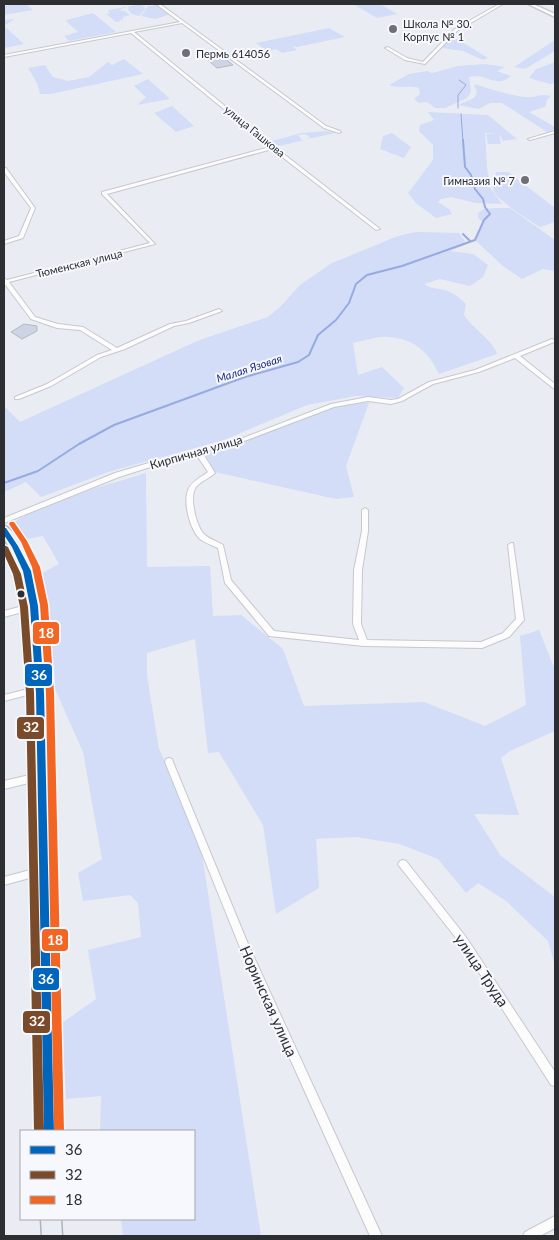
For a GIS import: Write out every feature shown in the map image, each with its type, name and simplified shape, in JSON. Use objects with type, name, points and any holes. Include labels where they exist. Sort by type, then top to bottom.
[{"type":"main road","points":[[530,4],[555,16]]},
{"type":"main road","points":[[4,530],[10,548],[27,571],[34,606],[40,689],[49,1130]]},
{"type":"main road","points":[[51,1220],[52,1236]]},
{"type":"street","points":[[158,4],[326,127],[339,132]]},
{"type":"street","points":[[387,48],[406,59],[424,62],[456,30],[501,4]]},
{"type":"street","points":[[4,56],[183,22]]},
{"type":"street","name":"улица Гашкова","points":[[132,32],[378,229]]},
{"type":"street","points":[[530,139],[555,132]]},
{"type":"street","name":"Тюменская улица","points":[[4,280],[152,244],[104,193],[274,147]]},
{"type":"street","points":[[4,169],[33,208],[21,237],[4,244]]},
{"type":"street","points":[[4,280],[33,318],[57,326],[81,328],[115,349]]},
{"type":"street","points":[[17,398],[49,385],[99,356],[115,349],[123,348],[172,325],[220,311]]},
{"type":"street","points":[[552,341],[516,356],[555,387]]},
{"type":"street","name":"Кирпичная улица","points":[[4,521],[117,475],[245,439],[333,405],[368,399],[391,402],[407,398],[431,383],[478,371],[516,356]]},
{"type":"street","points":[[198,452],[212,473],[196,483],[191,491],[190,502],[194,522],[201,535],[221,547],[228,581],[272,634],[364,643],[482,645],[506,635],[520,620],[511,545]]},
{"type":"street","points":[[364,643],[357,624],[358,570],[365,531],[365,510]]},
{"type":"street","points":[[4,614],[34,606]]},
{"type":"street","points":[[4,698],[40,689]]},
{"type":"street","name":"Норинская улица","points":[[169,762],[244,948],[376,1236]]},
{"type":"street","points":[[4,785],[42,776]]},
{"type":"street","name":"улица Труда","points":[[403,864],[463,940],[555,1081]]},
{"type":"street","points":[[4,880],[45,870]]},
{"type":"street","points":[[529,1236],[555,1222]]},
{"type":"shaded area","points":[[26,4],[33,10],[4,15],[4,6]]},
{"type":"shaded area","points":[[148,4],[142,6],[146,8],[139,16],[132,14],[128,10],[129,6]]},
{"type":"shaded area","points":[[154,4],[170,14],[156,19],[141,16],[148,6],[153,6]]},
{"type":"shaded area","points":[[353,4],[380,4],[397,14],[377,18]]},
{"type":"shaded area","points":[[128,7],[119,10],[125,11],[130,15],[123,17],[123,20],[119,19],[121,21],[116,22],[106,14],[110,13],[108,10]]},
{"type":"shaded area","points":[[93,13],[116,32],[69,41],[64,36],[78,32],[67,20]]},
{"type":"shaded area","points":[[15,19],[4,26],[4,20]]},
{"type":"shaded area","points":[[4,26],[24,44],[4,48]]},
{"type":"shaded area","points":[[329,28],[345,37],[297,47],[292,46],[297,50],[282,53],[276,49],[267,51],[256,43]]},
{"type":"shaded area","points":[[451,37],[488,58],[483,60],[463,51],[442,48]]},
{"type":"shaded area","points":[[555,40],[555,51],[525,69],[514,67]]},
{"type":"shaded area","points":[[124,59],[143,74],[51,94],[40,94],[37,83],[28,68],[45,65],[53,77],[68,81],[89,77],[108,62],[112,65]]},
{"type":"shaded area","points":[[555,62],[555,83],[550,84],[529,78],[536,69]]},
{"type":"shaded area","points":[[485,64],[505,67],[497,71],[511,76],[500,81],[475,76],[469,77],[471,92],[467,98],[445,108],[435,108],[427,102],[419,103],[414,99],[420,94],[419,88],[389,85],[409,74],[427,71],[432,73],[458,66]]},
{"type":"shaded area","points":[[148,79],[170,99],[137,105],[146,97],[134,86]]},
{"type":"shaded area","points":[[474,84],[521,96],[551,96],[547,100],[545,107],[529,112],[555,126],[555,130],[547,132],[502,103],[490,103],[479,109],[458,105],[474,98],[477,93]]},
{"type":"shaded area","points":[[172,106],[194,126],[176,132],[154,113]]},
{"type":"shaded area","points":[[428,112],[488,115],[517,139],[503,141],[499,134],[501,144],[488,144],[486,134],[496,134],[485,133],[487,168],[491,189],[502,204],[476,203],[451,197],[441,199],[438,202],[449,209],[452,214],[436,218],[417,204],[408,193],[433,160],[433,145],[419,131],[420,125],[434,120]]},
{"type":"shaded area","points":[[326,131],[336,133],[307,139],[310,137],[305,134],[298,135],[302,140],[305,140],[275,147],[268,142],[302,133]]},
{"type":"shaded area","points":[[392,133],[411,147],[404,158],[380,149],[383,136]]},
{"type":"shaded area","points":[[496,172],[508,172],[555,208],[555,222],[540,227],[502,201],[493,190]]},
{"type":"shaded area","points":[[510,208],[555,240],[555,271],[543,269],[522,279],[503,266],[475,240],[484,223],[478,218],[478,213],[484,209]]},
{"type":"shaded area","points":[[415,232],[459,233],[467,244],[450,251],[473,254],[488,265],[483,277],[470,286],[440,279],[424,284],[448,291],[464,302],[466,304],[464,315],[487,339],[497,354],[439,374],[425,353],[406,340],[384,337],[353,343],[358,375],[382,367],[404,388],[398,398],[356,396],[307,405],[224,440],[108,472],[41,497],[26,482],[4,492],[4,406],[20,422],[197,341],[268,317],[300,285],[332,263],[398,236]]},
{"type":"shaded area","points":[[354,402],[369,403],[346,466],[354,497],[336,499],[215,472],[205,454],[316,413]]},
{"type":"shaded area","points":[[146,473],[147,567],[210,566],[213,616],[241,615],[283,649],[304,706],[424,702],[485,726],[526,705],[520,636],[539,630],[555,670],[555,731],[510,751],[501,758],[519,815],[474,814],[501,856],[555,897],[555,966],[548,941],[506,901],[478,883],[466,893],[438,859],[400,844],[356,837],[316,839],[319,888],[276,914],[263,825],[219,752],[208,753],[195,639],[147,653],[147,676],[159,749],[199,835],[261,1236],[123,1236],[121,1220],[195,1220],[195,1130],[100,1130],[101,1096],[66,1099],[62,1023],[96,999],[88,950],[141,937],[138,903],[130,895],[83,901],[78,873],[102,859],[83,752],[55,689],[33,578],[59,564],[43,536],[27,539],[13,523],[44,506]]},
{"type":"building","points":[[223,57],[233,65],[217,68],[208,60]]},
{"type":"building","points":[[24,324],[37,326],[37,331],[22,339],[11,332]]},
{"type":"waterway","points":[[458,108],[458,95],[466,85],[459,80]]},
{"type":"waterway","name":"Малая Язовая","points":[[461,114],[463,141]]},
{"type":"waterway","name":"Малая Язовая","points":[[4,483],[38,471],[79,444],[114,425],[245,377],[298,362],[309,355],[318,335],[336,320],[349,303],[356,284],[367,275],[402,266],[475,240],[484,220],[490,214],[485,207],[483,199],[475,189],[471,175],[465,167],[463,140]]},
{"type":"waterway","name":"Малая Язовая","points":[[463,234],[470,241]]},
{"type":"transit line","name":"18","points":[[12,524],[24,541],[36,567],[44,605],[50,693],[59,1130]]},
{"type":"transit line","name":"36","points":[[4,530],[15,546],[27,571],[34,606],[40,693],[49,1130]]},
{"type":"transit line","name":"32","points":[[4,547],[17,574],[24,607],[30,693],[39,1130]]},
{"type":"place","name":"Школа № 30. Корпус № 1","points":[[393,29]]},
{"type":"place","name":"Пермь 614056","points":[[186,53]]},
{"type":"place","name":"Гимназия № 7","points":[[525,180]]}]
